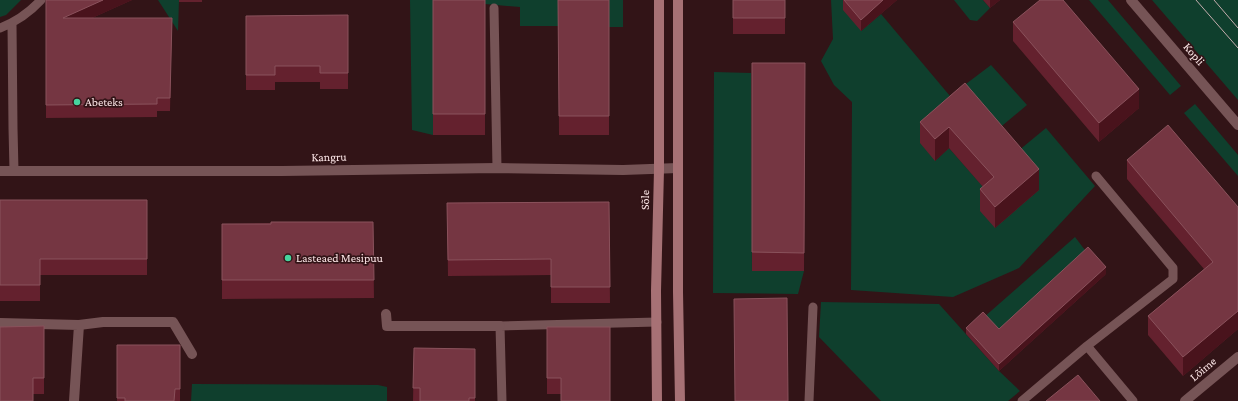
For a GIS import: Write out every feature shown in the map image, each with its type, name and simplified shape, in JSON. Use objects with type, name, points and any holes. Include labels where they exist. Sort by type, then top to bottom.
[{"type":"main road","name":"Sõle","points":[[657,401],[656,291],[659,170],[658,0]]},
{"type":"main road","points":[[678,0],[680,401]]},
{"type":"street","name":"Kopli","points":[[1130,0],[1238,125]]},
{"type":"street","name":"Kangru","points":[[0,171],[282,171],[497,168],[659,170],[678,168]]},
{"type":"street","points":[[386,314],[387,326],[500,326]]},
{"type":"street","points":[[0,323],[79,325],[103,322],[173,322],[192,354]]},
{"type":"street","points":[[74,401],[79,325]]},
{"type":"street","name":"Lõime","points":[[1185,401],[1238,356]]},
{"type":"lane","points":[[0,28],[12,24],[32,10],[41,0]]},
{"type":"lane","points":[[494,8],[497,168]]},
{"type":"lane","points":[[12,24],[12,128],[14,171]]},
{"type":"lane","points":[[1022,401],[1087,346],[1173,279],[1173,268],[1096,176]]},
{"type":"lane","points":[[809,401],[813,307]]},
{"type":"lane","points":[[502,401],[500,326],[657,322]]},
{"type":"lane","points":[[1087,346],[1133,401]]},
{"type":"green space","points":[[0,0],[21,0],[6,15],[0,17]]},
{"type":"green space","points":[[158,0],[179,0],[178,31]]},
{"type":"green space","points":[[410,0],[623,0],[623,27],[609,27],[609,5],[558,5],[558,26],[520,26],[520,7],[485,4],[433,135],[412,130]]},
{"type":"green space","points":[[831,0],[855,0],[861,31],[881,14],[950,96],[991,65],[1027,105],[991,135],[965,105],[935,161],[949,148],[994,199],[1011,157],[1046,128],[1095,186],[1019,268],[953,297],[851,290],[852,102],[834,85],[821,61],[833,39]]},
{"type":"green space","points":[[954,0],[983,0],[990,8],[977,21],[970,20]]},
{"type":"green space","points":[[1089,0],[1108,0],[1181,86],[1170,95]]},
{"type":"green space","points":[[1152,0],[1238,0],[1238,100]]},
{"type":"green space","points":[[714,72],[751,73],[752,271],[804,271],[798,294],[713,293]]},
{"type":"green space","points":[[1195,104],[1238,155],[1238,176],[1184,113]]},
{"type":"green space","points":[[1075,237],[1088,254],[999,335],[983,318]]},
{"type":"green space","points":[[821,302],[939,304],[999,371],[1020,391],[1008,401],[881,401],[819,337]]},
{"type":"green space","points":[[192,384],[378,385],[387,387],[387,401],[191,401]]},
{"type":"building","points":[[46,0],[103,0],[63,18],[172,18],[170,98],[157,98],[157,104],[46,105]]},
{"type":"building","points":[[433,0],[485,0],[485,114],[433,114]]},
{"type":"building","points":[[558,0],[609,0],[609,116],[559,116]]},
{"type":"building","points":[[733,0],[785,0],[785,18],[733,18]]},
{"type":"building","points":[[844,0],[883,0],[861,20]]},
{"type":"building","points":[[1040,0],[1063,0],[1139,89],[1099,123],[1013,22]]},
{"type":"building","points":[[348,15],[348,73],[320,73],[320,66],[275,66],[275,75],[246,75],[246,16]]},
{"type":"building","points":[[752,63],[805,63],[804,253],[752,252]]},
{"type":"building","points":[[965,83],[1039,169],[995,207],[980,189],[994,177],[949,127],[935,139],[920,122]]},
{"type":"building","points":[[1168,125],[1238,207],[1238,311],[1183,357],[1148,316],[1213,262],[1127,160]]},
{"type":"building","points":[[0,200],[147,200],[147,259],[40,259],[40,285],[0,285]]},
{"type":"building","points":[[609,202],[610,287],[551,287],[551,259],[448,260],[447,203]]},
{"type":"building","points":[[271,222],[373,222],[374,280],[222,280],[222,224],[271,224]]},
{"type":"building","points":[[1088,247],[1106,267],[999,364],[966,328],[983,312],[999,329]]},
{"type":"building","points":[[787,298],[788,401],[735,401],[734,299]]},
{"type":"building","points":[[44,326],[44,378],[33,378],[33,401],[0,401],[0,327]]},
{"type":"building","points":[[547,327],[610,327],[610,401],[561,401],[561,378],[547,378]]},
{"type":"building","points":[[117,345],[180,345],[180,389],[175,389],[174,401],[125,401],[125,398],[117,398]]},
{"type":"building","points":[[414,348],[475,349],[475,398],[469,398],[469,401],[420,401],[420,388],[413,388]]},
{"type":"building","points":[[1078,375],[1100,401],[1046,401]]},
{"type":"tram line","points":[[1196,0],[1238,48]]},
{"type":"tram line","points":[[1214,0],[1238,28]]},
{"type":"place","name":"Abeteks","points":[[77,102]]},
{"type":"place","name":"Lasteaed Mesipuu","points":[[288,258]]}]
